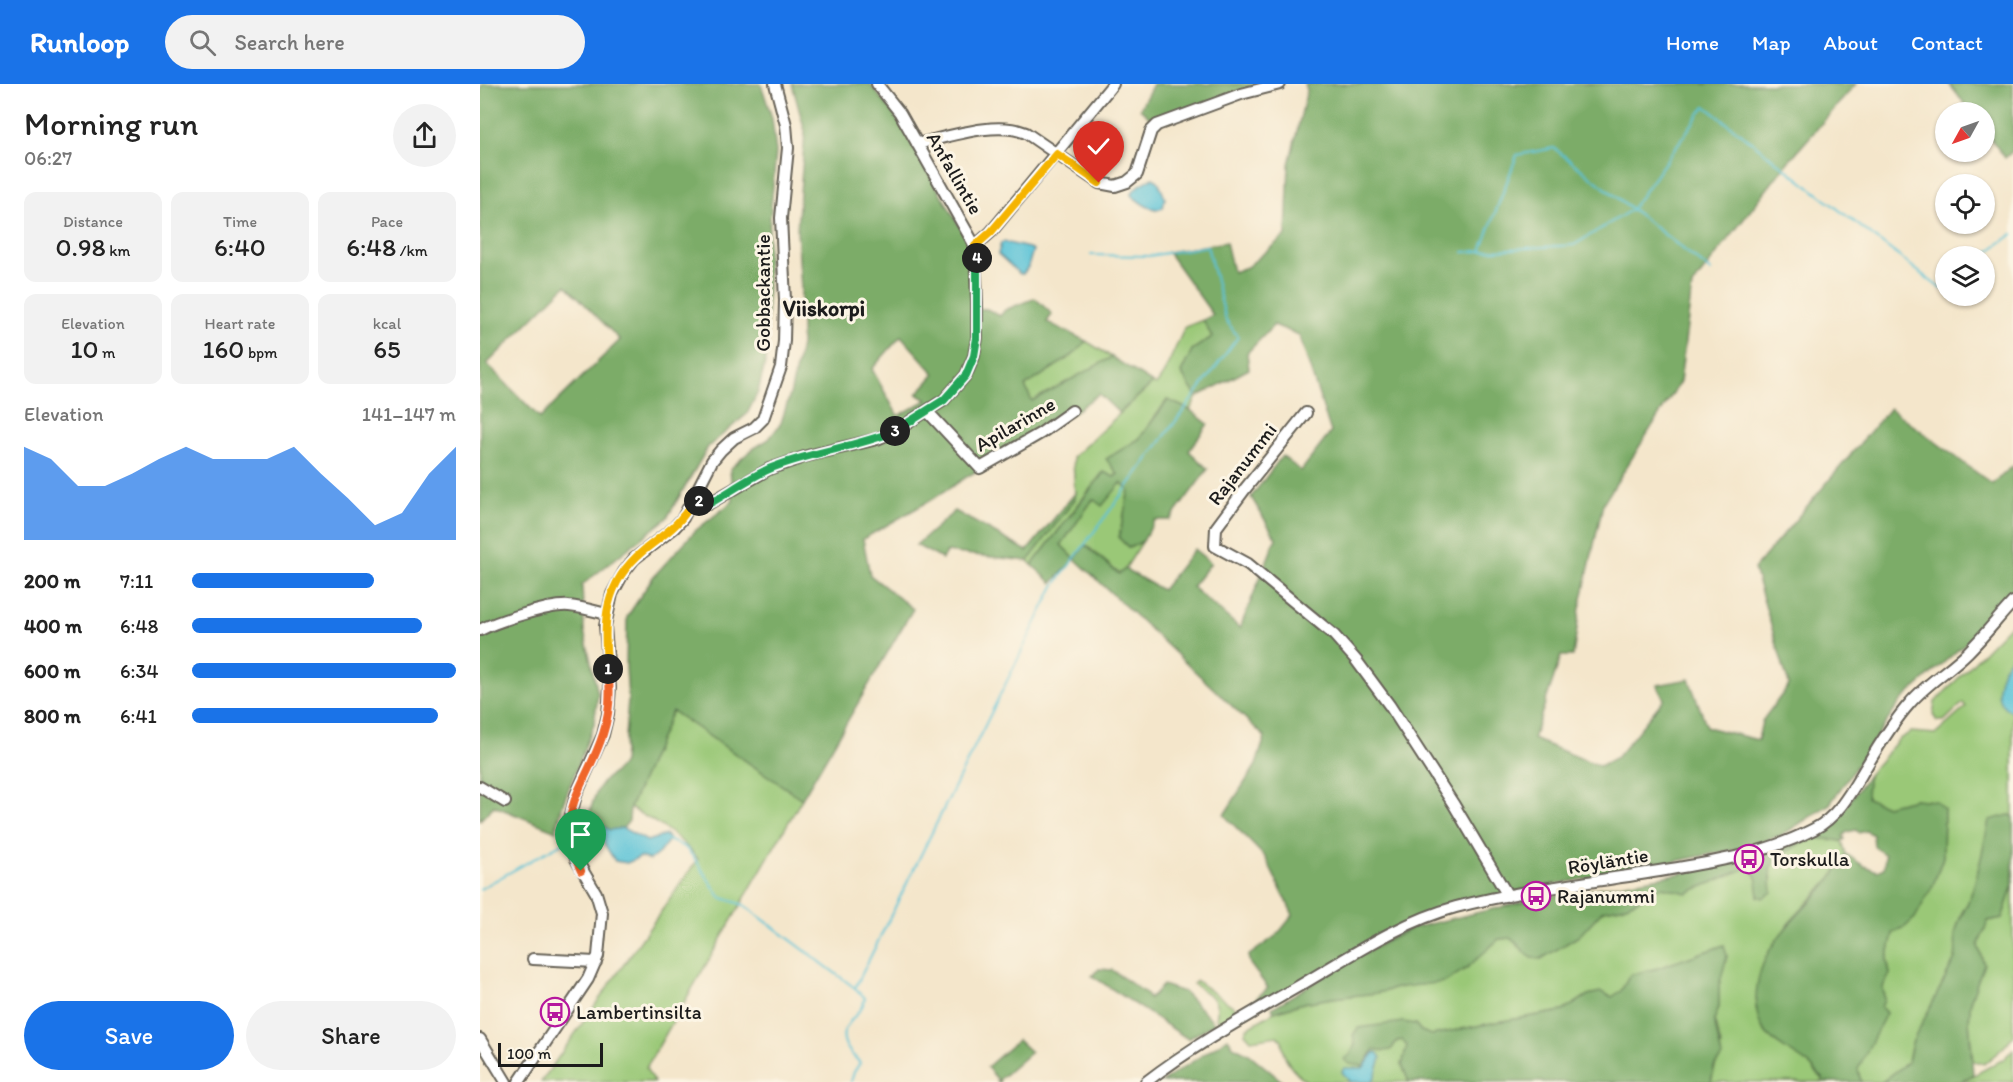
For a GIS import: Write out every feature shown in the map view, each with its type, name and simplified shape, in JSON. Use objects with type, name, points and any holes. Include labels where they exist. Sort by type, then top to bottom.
[{"type":"street","name":"Gobbackantie","points":[[519,1082],[588,979],[596,962],[600,945],[602,913],[596,893],[576,859],[570,840],[570,819],[576,795],[603,735],[608,714],[610,687],[605,639],[606,614],[612,594],[624,572],[641,553],[674,528],[683,518],[712,462],[721,450],[734,438],[754,428],[763,419],[781,367],[785,310],[781,218],[788,148],[786,125],[775,84]]},
{"type":"street","name":"Anfallintie","points":[[694,499],[703,503],[712,502],[769,469],[895,431],[944,400],[966,375],[974,356],[977,338],[975,246],[900,113],[877,84]]},
{"type":"street","points":[[975,246],[991,232],[1113,84]]},
{"type":"street","points":[[917,144],[960,134],[1009,128],[1026,132],[1099,183],[1115,186],[1137,174],[1151,131],[1157,125],[1241,94],[1280,84]]},
{"type":"street","name":"Apilarinne","points":[[928,412],[980,468],[1041,433],[1072,411]]},
{"type":"street","name":"Rajanummi","points":[[1306,412],[1216,528],[1215,546],[1248,564],[1334,635],[1356,660],[1390,706],[1485,855],[1508,896]]},
{"type":"street","name":"Röyläntie","points":[[1146,1082],[1189,1052],[1358,951],[1419,920],[1454,907],[1508,896],[1713,863],[1791,839],[1814,829],[1832,817],[1849,796],[1887,733],[1909,704],[1930,683],[1968,652],[2013,602]]},
{"type":"street","points":[[480,630],[500,621],[553,606],[568,606],[606,614]]},
{"type":"street","points":[[480,787],[505,802]]},
{"type":"street","points":[[533,959],[596,962]]},
{"type":"street","points":[[480,1039],[506,1082]]},
{"type":"green space","points":[[483,84],[761,84],[772,118],[776,152],[768,241],[767,355],[758,392],[747,414],[708,447],[667,518],[582,585],[584,631],[598,694],[594,724],[562,806],[556,831],[494,806],[480,820],[480,89]],"holes":[[[566,285],[620,340],[540,418],[487,364]]]},
{"type":"green space","points":[[792,84],[870,84],[897,118],[971,246],[973,308],[987,309],[1000,316],[1005,310],[1035,298],[1052,314],[1047,322],[1086,341],[1073,355],[1025,386],[1032,401],[1112,357],[1153,383],[1119,413],[1099,394],[1042,435],[863,539],[870,575],[913,609],[802,799],[672,711],[630,808],[629,821],[623,828],[610,830],[587,822],[600,786],[623,762],[628,700],[627,617],[653,577],[695,531],[733,501],[730,469],[751,450],[769,439],[781,423],[791,391],[801,345],[801,288],[797,230],[805,131]],"holes":[[[901,336],[935,374],[917,394],[927,400],[898,416],[872,369]]]},
{"type":"green space","points":[[1153,84],[1260,84],[1153,121],[1140,109]]},
{"type":"green space","points":[[1305,84],[1856,84],[1788,162],[1692,286],[1680,382],[1603,504],[1580,608],[1573,656],[1561,656],[1533,739],[1600,766],[1617,757],[1664,699],[1657,685],[1689,679],[1707,727],[1758,740],[1762,721],[1789,685],[1754,569],[1890,408],[1992,484],[2013,466],[2013,595],[1988,623],[1901,701],[1830,804],[1782,835],[1743,848],[1454,904],[1253,1009],[1248,1005],[1268,988],[1250,964],[1248,956],[1277,935],[1293,915],[1265,857],[1224,815],[1256,765],[1265,737],[1075,559],[1085,545],[1119,574],[1125,569],[1162,590],[1194,549],[1211,563],[1192,587],[1240,628],[1276,538],[1251,497],[1282,456],[1301,471],[1331,432],[1299,335],[1274,325],[1247,353],[1249,369],[1197,397],[1181,373],[1192,350],[1212,337],[1203,320],[1213,315],[1168,252],[1226,242],[1233,272],[1247,267],[1286,235],[1289,164],[1307,90]]},
{"type":"green space","points":[[1949,84],[2013,84],[2013,151],[2005,158],[1995,144],[1995,102],[1963,102]]},
{"type":"green space","points":[[1203,320],[1212,337],[1192,350],[1181,373],[1197,397],[1190,410],[1167,400],[1139,439],[1107,459],[1118,473],[1114,477],[1103,472],[1032,565],[1028,561],[1075,499],[1073,457],[1153,383],[1156,385],[1185,327]]},
{"type":"green space","points":[[1086,341],[1112,357],[1032,401],[1025,386],[1073,355]]},
{"type":"green space","points":[[1168,400],[1190,410],[1208,424],[1189,451],[1208,469],[1170,520],[1155,520],[1143,541],[1129,548],[1119,538],[1129,490],[1121,483],[1102,506],[1093,499],[1061,545],[1075,559],[1052,583],[1032,565],[1104,472],[1114,477],[1118,474],[1106,459],[1139,439]]},
{"type":"green space","points":[[1121,482],[1129,490],[1119,538],[1129,548],[1143,541],[1120,574],[1086,545],[1075,559],[1061,545],[1093,499]]},
{"type":"green space","points":[[1076,492],[1075,499],[1028,561],[946,552],[942,559],[916,545],[955,511],[1027,551]]},
{"type":"green space","points":[[2013,622],[2013,816],[2009,815],[1982,858],[1970,899],[1961,914],[1955,935],[1957,945],[1955,959],[1912,1043],[1908,1062],[1882,1082],[1861,1082],[1857,1069],[1886,1013],[1881,1007],[1884,1000],[1883,987],[1890,974],[1887,960],[1893,933],[1905,927],[1933,885],[1943,857],[1944,809],[1915,799],[1886,806],[1867,798],[1868,775],[1899,739],[1911,732],[1936,734],[1966,707],[1963,703],[1944,721],[1937,721],[1933,715],[1935,702]]},
{"type":"green space","points":[[672,711],[802,799],[646,1068],[654,1082],[541,1082],[698,859],[675,836],[630,808]]},
{"type":"green space","points":[[1868,775],[1867,798],[1886,806],[1915,799],[1936,801],[1944,809],[1943,857],[1933,885],[1915,918],[1905,927],[1893,933],[1887,960],[1890,974],[1883,987],[1884,1000],[1881,1007],[1886,1013],[1858,1069],[1861,1082],[1824,1082],[1811,1066],[1777,1043],[1763,1029],[1758,1018],[1756,998],[1764,961],[1773,945],[1832,877],[1846,854],[1864,866],[1877,871],[1884,868],[1885,855],[1874,846],[1873,835],[1866,831],[1847,832],[1842,841],[1816,838],[1779,856],[1770,868],[1772,892],[1763,898],[1758,896],[1757,880],[1749,867],[1687,893],[1662,887],[1651,890],[1640,899],[1621,907],[1603,910],[1579,936],[1541,959],[1531,958],[1511,938],[1499,939],[1467,968],[1445,982],[1303,1003],[1274,1012],[1272,1008],[1346,963],[1412,928],[1531,900],[1677,874],[1762,854],[1824,829],[1843,811]]},
{"type":"green space","points":[[2013,816],[2013,885],[2002,918],[1988,921],[1978,946],[1984,964],[1971,999],[1969,1021],[1973,1075],[1961,1082],[1882,1082],[1908,1062],[1912,1043],[1955,959],[1956,931],[1976,878],[1989,820]]},
{"type":"green space","points":[[1816,838],[1842,841],[1846,854],[1832,877],[1788,924],[1761,972],[1756,1009],[1772,1040],[1808,1062],[1824,1082],[1711,1082],[1721,1045],[1714,1020],[1719,1007],[1724,945],[1658,968],[1630,975],[1621,991],[1612,997],[1601,992],[1588,995],[1563,1011],[1432,1035],[1421,1031],[1415,1024],[1355,1045],[1350,1055],[1370,1058],[1374,1048],[1383,1051],[1402,1040],[1407,1046],[1402,1065],[1409,1082],[1308,1082],[1289,1064],[1282,1047],[1282,1040],[1277,1036],[1251,1040],[1245,1033],[1247,1028],[1274,1012],[1303,1003],[1377,993],[1402,987],[1490,947],[1499,939],[1511,938],[1518,946],[1541,959],[1579,936],[1603,910],[1621,907],[1640,899],[1651,890],[1662,887],[1687,893],[1750,866],[1757,880],[1758,896],[1772,881],[1770,868],[1780,857],[1796,846]]},
{"type":"green space","points":[[2013,885],[2013,1036],[1984,1064],[1973,1061],[1969,1021],[1971,999],[1983,964],[1978,946],[1988,921],[2002,918]]},
{"type":"green space","points":[[1724,945],[1727,956],[1719,986],[1719,1007],[1714,1020],[1722,1057],[1714,1066],[1711,1082],[1409,1082],[1402,1065],[1407,1046],[1402,1040],[1397,1041],[1391,1050],[1374,1049],[1364,1066],[1349,1064],[1344,1059],[1350,1055],[1355,1045],[1353,1035],[1358,1028],[1403,1022],[1415,1024],[1421,1031],[1432,1035],[1563,1011],[1588,995],[1601,992],[1612,997],[1621,991],[1630,975],[1658,968]]},
{"type":"green space","points":[[1099,969],[1112,970],[1145,993],[1149,999],[1163,985],[1184,992],[1215,1023],[1188,1039],[1092,976]]},
{"type":"green space","points":[[1197,981],[1240,1011],[1225,1025],[1216,1018],[1217,1005],[1212,997],[1193,984]]},
{"type":"green space","points":[[1228,1038],[1233,1046],[1249,1054],[1283,1082],[1162,1082]]},
{"type":"green space","points":[[1018,1040],[1031,1052],[999,1080],[1000,1082],[996,1082],[998,1080],[987,1067]]},
{"type":"green space","points":[[2013,1049],[2013,1082],[1961,1082],[2004,1059]]},
{"type":"water","points":[[1153,178],[1158,181],[1165,198],[1163,208],[1150,208],[1131,195],[1138,187]]},
{"type":"water","points":[[1001,243],[1033,250],[1028,267],[1023,274],[1020,274],[998,254]]},
{"type":"water","points":[[2013,654],[2013,712],[2000,701],[1998,685],[2004,668]]},
{"type":"water","points":[[592,825],[600,825],[610,830],[623,828],[647,841],[666,835],[669,840],[650,860],[640,857],[627,863],[615,861],[600,833],[584,831]]},
{"type":"water","points":[[1375,1052],[1381,1058],[1374,1079],[1371,1082],[1350,1082],[1342,1072],[1344,1068],[1363,1068]]},
{"type":"waterway","points":[[1464,252],[1574,245],[1631,210],[1705,106],[1935,284]]},
{"type":"waterway","points":[[1481,251],[1517,155],[1554,148],[1711,271]]},
{"type":"waterway","points":[[1995,247],[2013,234]]},
{"type":"waterway","points":[[855,988],[1054,586],[1238,337],[1226,320],[1207,246],[1149,256],[1091,255]]},
{"type":"waterway","points":[[575,836],[586,831]]},
{"type":"waterway","points":[[668,840],[685,847],[720,897],[744,905],[855,988],[865,998],[859,1012],[849,1023],[843,1036],[850,1052],[860,1063],[851,1082]]},
{"type":"waterway","points":[[480,889],[564,842]]},
{"type":"place","name":"Torskulla","points":[[1749,859]]},
{"type":"place","name":"Rajanummi","points":[[1536,896]]},
{"type":"place","name":"Lambertinsilta","points":[[555,1012]]},
{"type":"district","name":"Viiskorpi","points":[[824,308]]},
{"type":"route","points":[[581,871],[570,840],[571,811],[599,746],[608,714],[610,687],[605,639],[606,614],[615,586],[624,572],[634,559],[674,528],[694,499],[708,504],[769,469],[807,456],[881,437],[906,425],[944,400],[966,375],[974,356],[977,338],[975,246],[991,232],[1057,154],[1099,183]]}]
